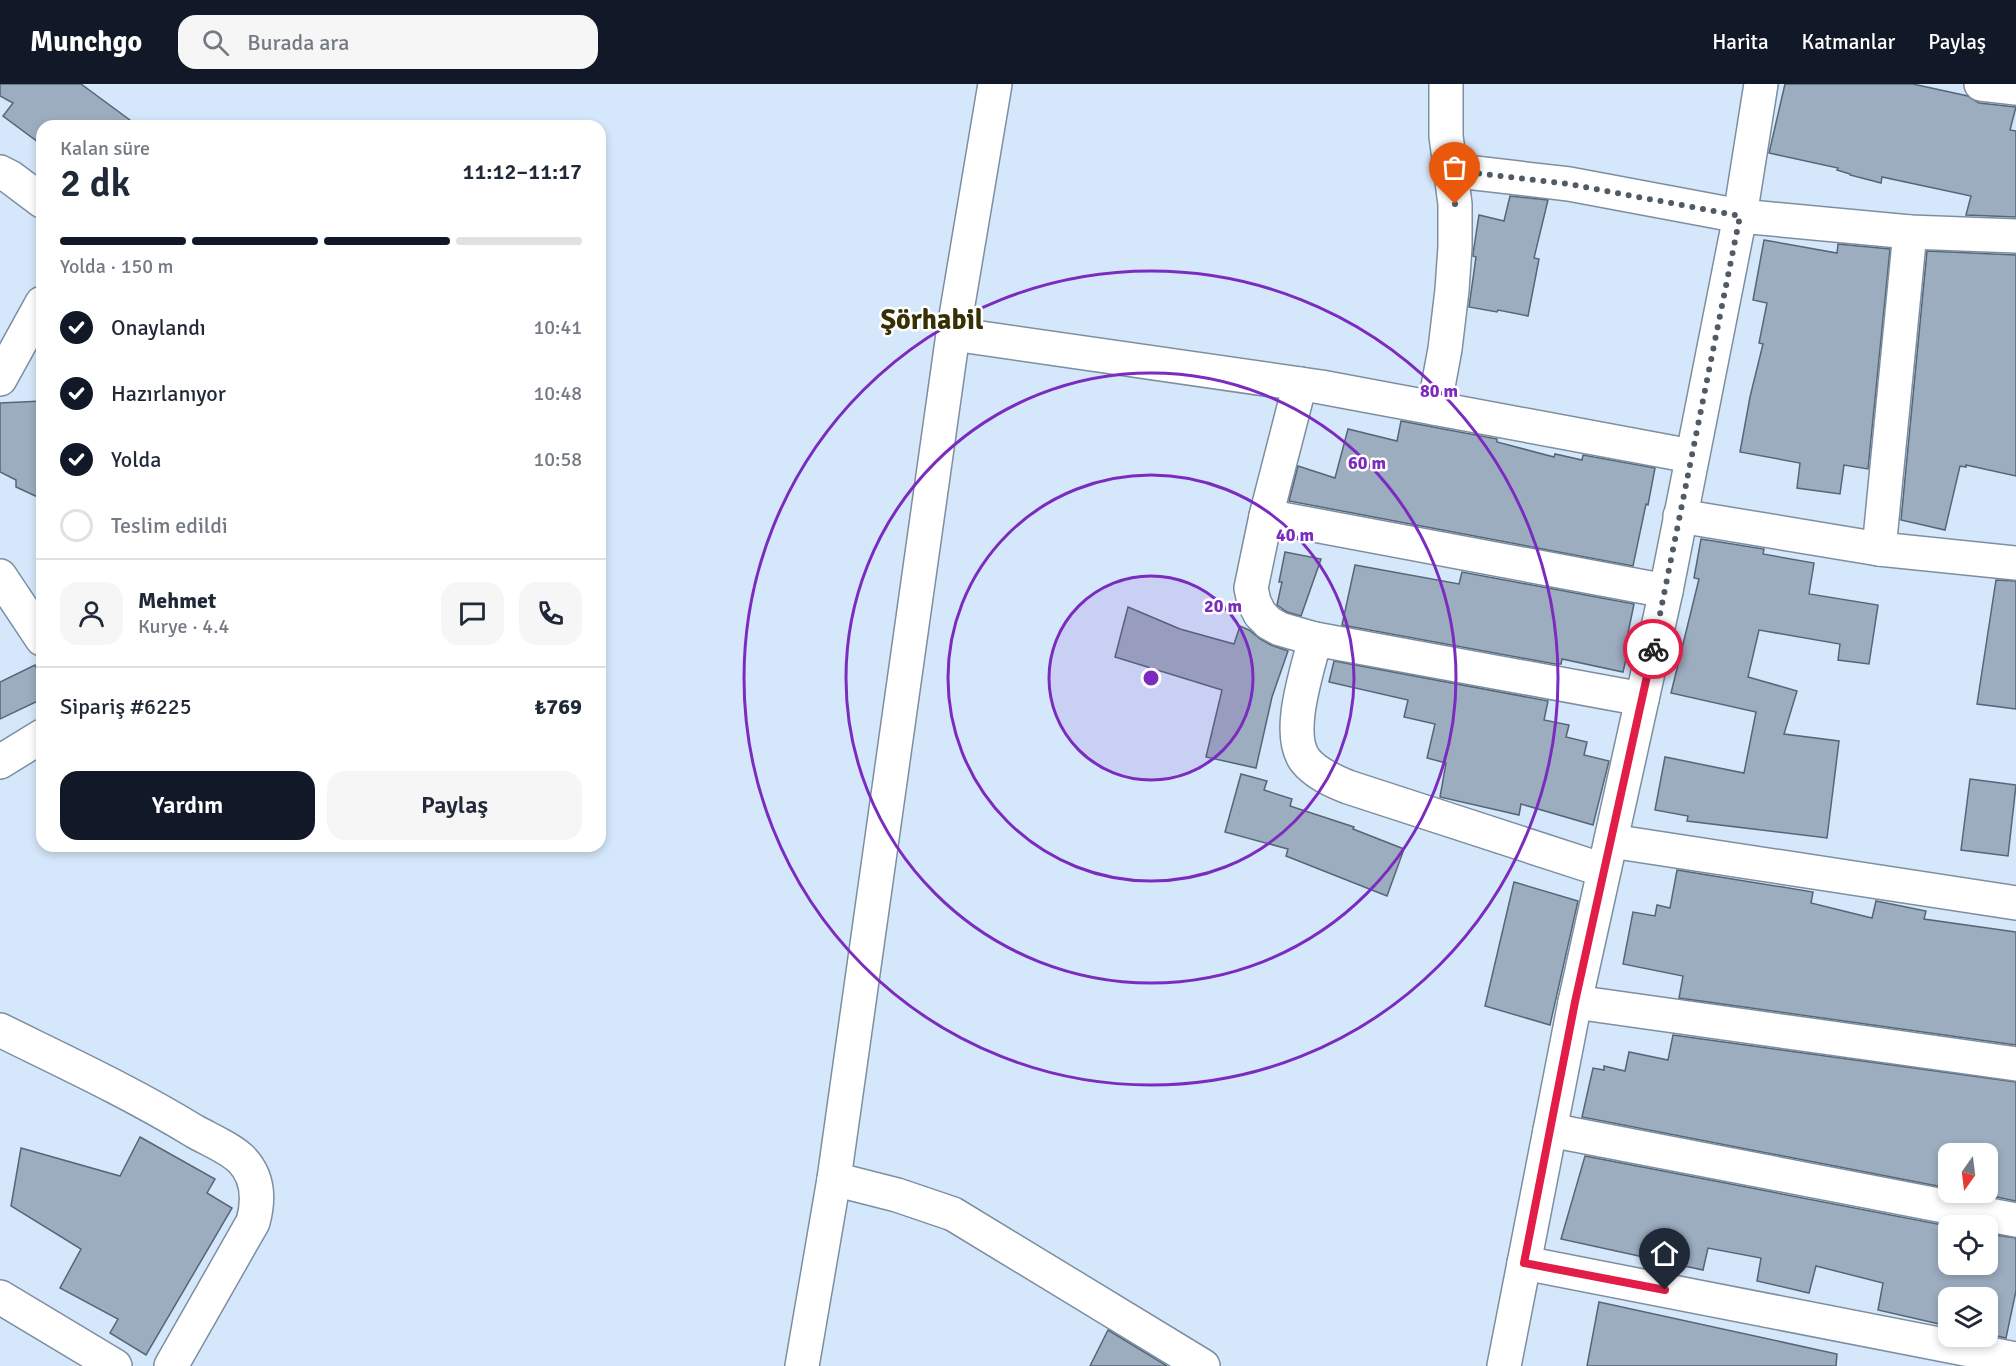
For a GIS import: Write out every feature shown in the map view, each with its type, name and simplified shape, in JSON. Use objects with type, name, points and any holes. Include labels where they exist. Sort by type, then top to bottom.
[{"type":"street","points":[[802,1366],[834,1179],[953,334],[995,84]]},
{"type":"street","points":[[1434,408],[1445,350],[1452,290],[1455,204],[1446,136],[1446,84]]},
{"type":"street","points":[[1504,1366],[1575,1002],[1666,591],[1740,216],[1761,84]]},
{"type":"street","points":[[1981,84],[2016,88]]},
{"type":"street","points":[[1449,170],[1569,184],[1740,216],[1910,232],[2016,236]]},
{"type":"street","points":[[0,171],[36,196]]},
{"type":"street","points":[[1879,549],[1910,232]]},
{"type":"street","points":[[0,379],[36,314]]},
{"type":"street","points":[[953,334],[1300,384],[1691,456]]},
{"type":"street","points":[[1300,384],[1266,516],[1251,588],[1260,614],[1269,623],[1280,629],[1316,639],[1641,699]]},
{"type":"street","points":[[1266,516],[1666,591]]},
{"type":"street","points":[[1680,516],[1879,549],[2016,563]]},
{"type":"street","points":[[0,576],[12,612],[36,634]]},
{"type":"street","points":[[1316,639],[1298,712],[1297,736],[1300,751],[1306,761],[1329,779],[1348,787],[1607,855],[2016,903]]},
{"type":"street","points":[[0,762],[36,740]]},
{"type":"street","points":[[1575,1002],[2016,1064]]},
{"type":"street","points":[[0,1030],[159,1110],[241,1158],[251,1172],[257,1188],[257,1206],[253,1222],[171,1366]]},
{"type":"street","points":[[1551,1130],[2016,1220]]},
{"type":"street","points":[[834,1179],[897,1195],[952,1214],[1203,1366]]},
{"type":"street","points":[[1524,1263],[2016,1359]]},
{"type":"street","points":[[0,1297],[115,1366]]},
{"type":"building","points":[[0,84],[81,84],[130,120],[36,120],[36,141],[3,116],[13,103],[0,96]]},
{"type":"building","points":[[1785,84],[1913,84],[1968,96],[1979,103],[2016,107],[2010,130],[2016,131],[2016,217],[1966,215],[1971,196],[1882,177],[1881,183],[1850,175],[1837,170],[1838,168],[1769,153]]},
{"type":"building","points":[[1510,196],[1548,200],[1534,258],[1539,259],[1528,316],[1469,307],[1479,215],[1504,221]]},
{"type":"building","points":[[1764,240],[1837,253],[1838,244],[1890,249],[1868,469],[1844,465],[1840,494],[1797,488],[1800,463],[1740,452],[1763,344],[1759,343],[1767,303],[1753,300]]},
{"type":"building","points":[[1927,251],[2016,255],[2016,476],[1966,465],[1966,467],[1960,466],[1945,530],[1901,520]]},
{"type":"building","points":[[36,401],[36,496],[16,487],[16,480],[0,472],[0,403]]},
{"type":"building","points":[[1401,421],[1497,439],[1497,442],[1554,457],[1555,454],[1582,460],[1583,455],[1655,468],[1633,566],[1289,501],[1298,466],[1335,478],[1348,429],[1397,441]]},
{"type":"building","points":[[1701,539],[1764,549],[1763,554],[1814,563],[1809,594],[1878,605],[1869,664],[1838,660],[1840,644],[1759,630],[1748,677],[1797,691],[1784,734],[1839,741],[1827,838],[1687,821],[1688,816],[1655,810],[1665,757],[1744,773],[1756,712],[1671,693],[1699,579],[1694,578]]},
{"type":"building","points":[[1285,552],[1321,559],[1301,616],[1287,612],[1277,605]]},
{"type":"building","points":[[1355,565],[1459,584],[1462,572],[1634,604],[1628,633],[1632,634],[1623,672],[1562,659],[1561,664],[1555,664],[1342,625]]},
{"type":"building","points":[[1996,580],[2016,581],[2016,709],[1977,704]]},
{"type":"building","points":[[1128,607],[1180,629],[1234,644],[1240,626],[1271,645],[1288,651],[1272,697],[1256,768],[1206,757],[1222,690],[1115,657]]},
{"type":"building","points":[[1334,661],[1548,701],[1544,720],[1569,725],[1566,737],[1587,742],[1584,755],[1609,761],[1593,825],[1521,804],[1519,815],[1440,797],[1446,763],[1427,758],[1435,724],[1404,717],[1408,700],[1329,682]]},
{"type":"building","points":[[35,665],[36,702],[0,719],[0,682]]},
{"type":"building","points":[[1241,774],[1267,781],[1264,790],[1292,799],[1290,806],[1354,827],[1353,829],[1404,849],[1387,896],[1286,856],[1288,849],[1225,832]]},
{"type":"building","points":[[1970,779],[2016,785],[2008,856],[1961,850]]},
{"type":"building","points":[[1677,870],[1813,892],[1811,903],[1872,918],[1876,901],[1926,911],[1924,919],[2016,932],[2016,1045],[1679,998],[1683,976],[1623,964],[1633,912],[1655,916],[1657,905],[1670,908]]},
{"type":"building","points":[[1514,882],[1578,901],[1550,1025],[1485,1006]]},
{"type":"building","points":[[1673,1035],[2016,1082],[2016,1201],[1998,1197],[1998,1143],[1938,1143],[1938,1186],[1582,1117],[1593,1068],[1604,1070],[1604,1066],[1625,1071],[1629,1052],[1668,1060]]},
{"type":"building","points":[[140,1137],[215,1179],[207,1193],[232,1208],[146,1355],[110,1333],[118,1319],[60,1288],[81,1249],[11,1206],[21,1148],[120,1176]]},
{"type":"building","points":[[1585,1156],[1938,1224],[1938,1275],[1998,1275],[1998,1235],[2016,1238],[2016,1291],[2006,1338],[1998,1336],[1998,1287],[1938,1287],[1938,1324],[1878,1310],[1883,1283],[1816,1266],[1809,1293],[1757,1281],[1761,1258],[1708,1248],[1703,1270],[1561,1239]]},
{"type":"building","points":[[1599,1302],[1837,1354],[1836,1366],[1587,1366]]},
{"type":"building","points":[[1108,1330],[1167,1366],[1090,1366]]},
{"type":"way so far","points":[[1455,204],[1449,170],[1569,184],[1740,216],[1653,649]]},
{"type":"district","name":"Şörhabil","points":[[932,320]]},
{"type":"route","points":[[1653,649],[1575,1002],[1524,1263],[1665,1290]]}]
